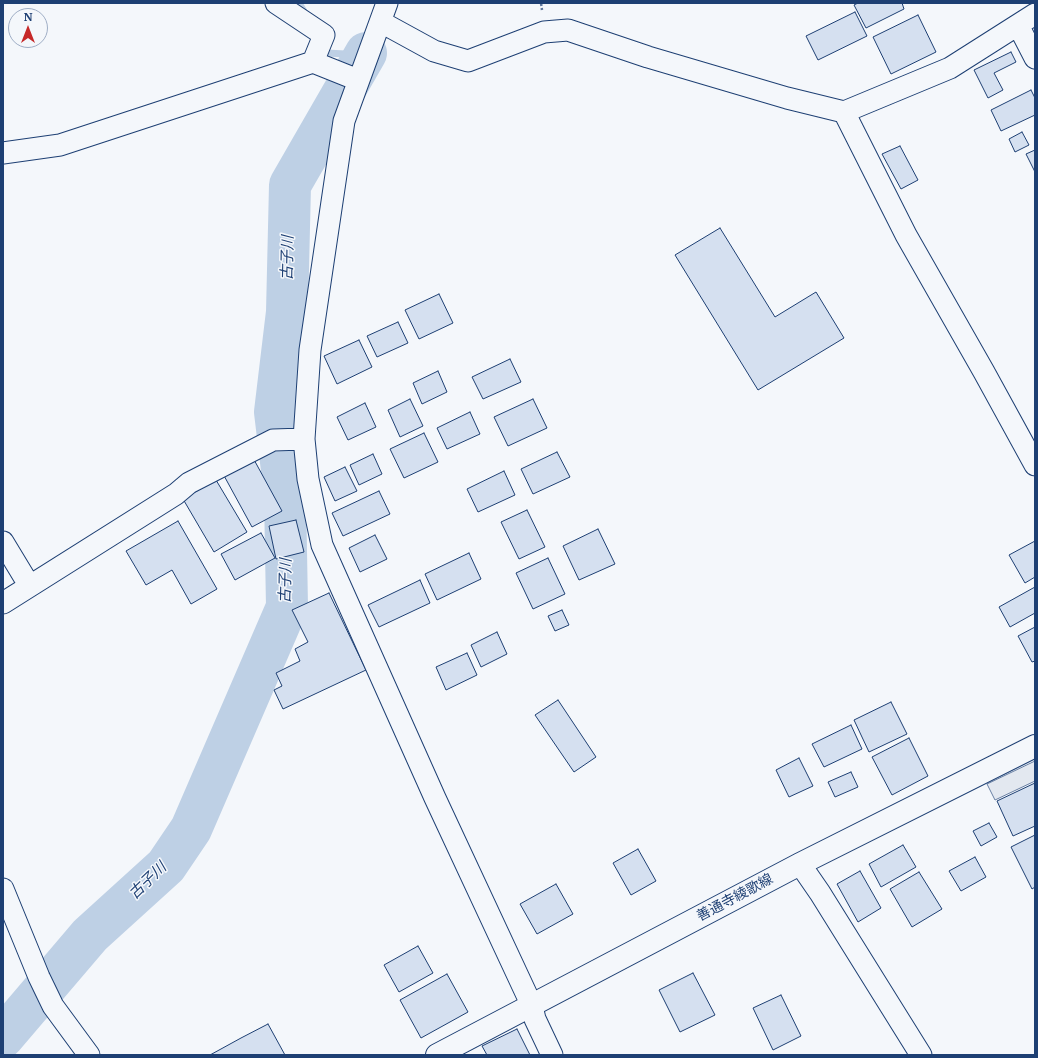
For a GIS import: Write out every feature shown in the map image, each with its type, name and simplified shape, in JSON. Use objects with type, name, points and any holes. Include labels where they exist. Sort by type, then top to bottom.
[{"type":"main road","name":"善通寺綾歌線","points":[[437,1055],[800,864],[1035,746]]},
{"type":"street","points":[[276,3],[324,35],[312,62]]},
{"type":"street","points":[[552,1055],[535,1019],[532,1006],[431,791],[322,545],[308,479],[304,438],[310,350],[344,121],[384,12],[434,51],[468,61],[544,32],[568,30],[648,57],[787,98],[844,112],[950,68],[1035,14]]},
{"type":"street","points":[[1018,25],[1035,58]]},
{"type":"street","points":[[3,153],[60,145],[312,62],[358,80]]},
{"type":"street","points":[[844,112],[906,235],[1035,465]]},
{"type":"street","points":[[3,603],[29,585],[176,494],[189,483],[273,440],[304,438]]},
{"type":"street","points":[[3,542],[29,585]]},
{"type":"street","points":[[800,864],[921,1055]]},
{"type":"street","points":[[3,889],[39,977],[54,1006],[90,1055]]},
{"type":"shaded area","points":[[1035,761],[1035,781],[995,800],[987,784]]},
{"type":"building","points":[[858,3],[902,3],[904,9],[866,28],[854,5]]},
{"type":"building","points":[[855,12],[867,36],[818,60],[806,36]]},
{"type":"building","points":[[918,15],[936,52],[891,74],[873,37]]},
{"type":"building","points":[[1011,52],[1016,62],[994,73],[1003,90],[988,98],[974,70]]},
{"type":"building","points":[[1031,90],[1035,98],[1035,115],[1001,131],[991,110]]},
{"type":"building","points":[[1022,132],[1029,145],[1015,152],[1009,139]]},
{"type":"building","points":[[900,146],[918,180],[901,189],[882,154]]},
{"type":"building","points":[[1035,150],[1035,172],[1026,154]]},
{"type":"building","points":[[720,228],[775,317],[816,292],[844,338],[758,390],[675,255]]},
{"type":"building","points":[[439,294],[453,323],[419,339],[405,310]]},
{"type":"building","points":[[398,322],[408,343],[377,357],[367,336]]},
{"type":"building","points":[[359,340],[372,367],[337,384],[324,356]]},
{"type":"building","points":[[510,359],[521,382],[483,399],[472,377]]},
{"type":"building","points":[[438,371],[447,392],[422,404],[413,383]]},
{"type":"building","points":[[410,399],[423,426],[400,437],[388,410]]},
{"type":"building","points":[[533,399],[547,428],[508,446],[494,417]]},
{"type":"building","points":[[365,403],[376,427],[348,440],[337,417]]},
{"type":"building","points":[[470,412],[480,434],[447,449],[437,428]]},
{"type":"building","points":[[424,433],[438,462],[404,478],[390,449]]},
{"type":"building","points":[[557,452],[570,477],[533,494],[521,469]]},
{"type":"building","points":[[373,454],[382,474],[359,485],[350,465]]},
{"type":"building","points":[[252,456],[282,511],[252,527],[222,472]]},
{"type":"building","points":[[345,467],[357,491],[335,501],[324,477]]},
{"type":"building","points":[[504,471],[515,495],[478,512],[467,489]]},
{"type":"building","points":[[216,480],[247,532],[214,552],[183,499]]},
{"type":"building","points":[[379,491],[390,514],[343,536],[332,513]]},
{"type":"building","points":[[527,510],[545,547],[519,559],[501,522]]},
{"type":"building","points":[[296,520],[304,552],[276,559],[269,526]]},
{"type":"building","points":[[178,521],[217,589],[191,604],[172,570],[146,585],[126,551]]},
{"type":"building","points":[[598,529],[615,564],[579,580],[563,546]]},
{"type":"building","points":[[261,533],[275,558],[235,580],[221,554]]},
{"type":"building","points":[[375,535],[387,559],[360,572],[349,548]]},
{"type":"building","points":[[1035,541],[1035,577],[1025,583],[1009,555]]},
{"type":"building","points":[[469,553],[481,579],[437,600],[425,574]]},
{"type":"building","points":[[548,558],[565,594],[533,609],[516,573]]},
{"type":"building","points":[[420,580],[430,603],[379,627],[368,605]]},
{"type":"building","points":[[1035,587],[1035,613],[1010,627],[999,607]]},
{"type":"building","points":[[329,593],[366,670],[283,709],[274,690],[282,686],[276,673],[300,661],[295,649],[308,642],[292,610]]},
{"type":"building","points":[[562,610],[569,625],[555,631],[548,616]]},
{"type":"building","points":[[1035,627],[1035,661],[1032,662],[1018,636]]},
{"type":"building","points":[[497,632],[507,654],[481,667],[471,645]]},
{"type":"building","points":[[467,653],[477,675],[446,690],[436,667]]},
{"type":"building","points":[[558,700],[596,757],[574,772],[535,715]]},
{"type":"building","points":[[891,702],[907,734],[869,752],[854,720]]},
{"type":"building","points":[[851,725],[862,749],[824,767],[812,744]]},
{"type":"building","points":[[909,738],[928,776],[892,795],[872,757]]},
{"type":"building","points":[[799,758],[813,786],[789,797],[776,770]]},
{"type":"building","points":[[851,772],[858,787],[835,797],[828,782]]},
{"type":"building","points":[[1035,783],[1035,826],[1013,836],[997,801]]},
{"type":"building","points":[[989,823],[997,837],[981,846],[973,831]]},
{"type":"building","points":[[1035,835],[1035,887],[1032,889],[1011,847]]},
{"type":"building","points":[[903,845],[916,867],[881,887],[869,864]]},
{"type":"building","points":[[638,849],[656,881],[631,895],[613,863]]},
{"type":"building","points":[[975,857],[986,877],[961,891],[949,871]]},
{"type":"building","points":[[860,871],[881,908],[858,922],[837,884]]},
{"type":"building","points":[[919,872],[942,909],[912,927],[890,889]]},
{"type":"building","points":[[556,884],[573,914],[537,934],[520,904]]},
{"type":"building","points":[[418,946],[433,973],[399,992],[384,965]]},
{"type":"building","points":[[693,973],[715,1015],[680,1032],[659,990]]},
{"type":"building","points":[[447,974],[468,1012],[421,1038],[400,1000]]},
{"type":"building","points":[[781,995],[801,1036],[773,1050],[753,1008]]},
{"type":"building","points":[[268,1024],[285,1055],[210,1055],[241,1038]]},
{"type":"building","points":[[517,1029],[530,1055],[487,1055],[482,1046]]},
{"type":"waterway","points":[[299,3],[306,15]]},
{"type":"waterway","points":[[323,47],[326,53],[365,55]]},
{"type":"waterway","name":"古子川","points":[[3,1037],[90,935],[166,866],[191,829],[287,607],[285,495],[275,412],[287,312],[290,185],[366,53]]}]
